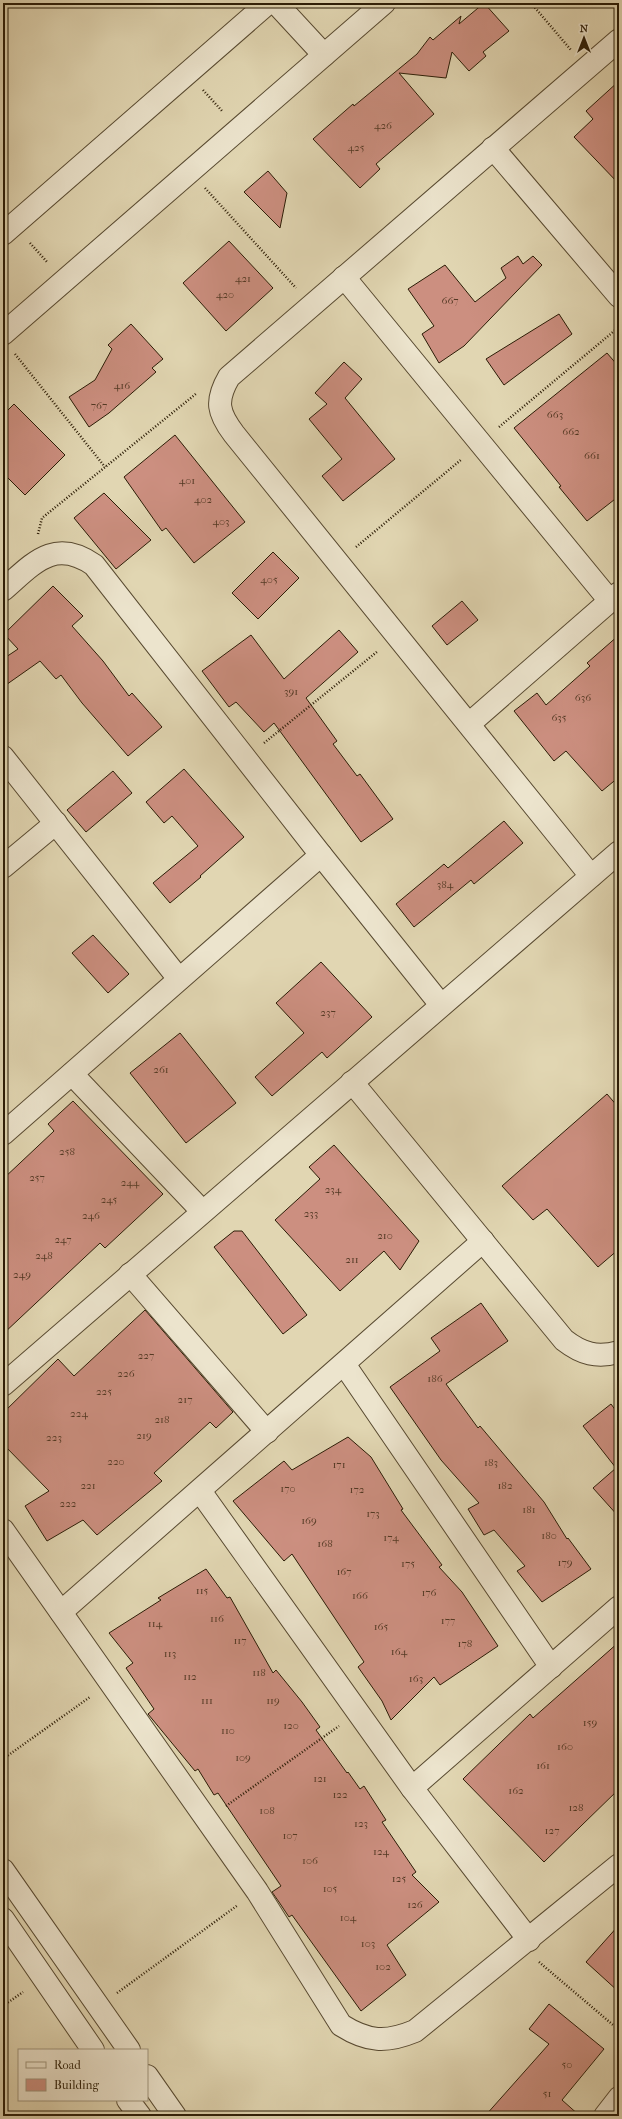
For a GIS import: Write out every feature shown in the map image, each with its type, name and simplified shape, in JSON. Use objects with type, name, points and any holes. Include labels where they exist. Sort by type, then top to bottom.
[{"type":"street","points":[[8,229],[189,74],[268,3]]},
{"type":"street","points":[[276,3],[324,55]]},
{"type":"street","points":[[8,343],[64,281],[384,3]]},
{"type":"street","points":[[591,876],[224,421],[219,406],[221,391],[229,377],[619,40]]},
{"type":"street","points":[[493,148],[619,296]]},
{"type":"street","points":[[344,277],[614,597],[469,724]]},
{"type":"street","points":[[3,590],[37,560],[51,553],[66,552],[81,556],[94,565],[320,855],[441,1005]]},
{"type":"street","points":[[3,756],[180,979]]},
{"type":"street","points":[[3,867],[56,823]]},
{"type":"street","points":[[3,1385],[619,852]]},
{"type":"street","points":[[3,1134],[320,855]]},
{"type":"street","points":[[72,1074],[202,1212]]},
{"type":"street","points":[[352,1082],[564,1340],[576,1350],[591,1355],[606,1356],[619,1352]]},
{"type":"street","points":[[61,1612],[483,1241]]},
{"type":"street","points":[[130,1274],[267,1432]]},
{"type":"street","points":[[344,1364],[551,1667]]},
{"type":"street","points":[[200,1491],[412,1788],[525,1943]]},
{"type":"street","points":[[3,1530],[258,1891],[341,2025],[355,2033],[370,2038],[393,2038],[415,2031],[619,1865]]},
{"type":"street","points":[[412,1788],[619,1607]]},
{"type":"street","points":[[3,1870],[128,2049]]},
{"type":"street","points":[[3,1919],[92,2049]]},
{"type":"street","points":[[74,2023],[98,2006]]},
{"type":"street","points":[[148,2077],[175,2116]]},
{"type":"street","points":[[129,2101],[140,2116]]},
{"type":"path","points":[[531,3],[586,68]]},
{"type":"path","points":[[189,74],[238,130]]},
{"type":"path","points":[[190,172],[311,306]]},
{"type":"path","points":[[8,229],[64,281]]},
{"type":"path","points":[[8,343],[105,467]]},
{"type":"path","points":[[51,553],[38,534],[42,518],[192,396],[205,390],[221,391]]},
{"type":"path","points":[[244,758],[398,636]]},
{"type":"path","points":[[3,1759],[110,1682]]},
{"type":"path","points":[[207,1820],[358,1712]]},
{"type":"path","points":[[98,2006],[258,1891]]},
{"type":"path","points":[[525,1943],[619,2030]]},
{"type":"building","points":[[484,3],[509,31],[483,52],[486,56],[469,71],[452,52],[446,78],[399,73],[434,114],[376,164],[380,169],[360,188],[313,139],[353,104],[354,106],[417,54],[430,37],[433,40],[461,16],[459,24]]},
{"type":"building","points":[[619,81],[619,184],[574,137],[593,119],[586,111]]},
{"type":"building","points":[[268,171],[287,193],[280,228],[244,192]]},
{"type":"building","points":[[229,241],[273,288],[226,331],[183,283]]},
{"type":"building","points":[[518,256],[523,264],[533,256],[542,265],[464,346],[439,363],[422,334],[434,326],[408,289],[445,265],[475,302],[506,278],[501,268]]},
{"type":"building","points":[[559,314],[572,334],[504,385],[486,359]]},
{"type":"building","points":[[131,324],[163,359],[152,368],[156,372],[109,413],[89,427],[69,397],[95,380],[112,349],[108,345]]},
{"type":"building","points":[[607,353],[619,367],[619,496],[587,521],[514,428]]},
{"type":"building","points":[[344,362],[362,379],[345,398],[395,459],[343,501],[322,476],[342,459],[309,419],[327,404],[315,393]]},
{"type":"building","points":[[14,404],[65,455],[25,495],[3,473],[3,415]]},
{"type":"building","points":[[175,435],[245,522],[194,563],[166,528],[162,531],[124,477]]},
{"type":"building","points":[[104,493],[151,540],[116,569],[74,518]]},
{"type":"building","points":[[273,552],[299,578],[258,619],[232,593]]},
{"type":"building","points":[[53,586],[83,616],[72,626],[103,661],[129,696],[132,693],[162,727],[128,756],[82,703],[61,675],[56,679],[40,661],[3,687],[3,659],[18,649],[4,634]]},
{"type":"building","points":[[462,601],[478,620],[447,645],[432,626]]},
{"type":"building","points":[[339,630],[358,652],[306,698],[337,741],[333,744],[357,776],[360,774],[393,819],[361,842],[274,723],[264,732],[236,702],[229,707],[202,671],[251,635],[284,679]]},
{"type":"building","points":[[619,635],[619,777],[602,791],[566,751],[554,761],[514,711],[537,693],[546,705],[590,666],[587,663]]},
{"type":"building","points":[[184,769],[244,837],[200,876],[201,877],[170,903],[153,883],[198,846],[172,816],[164,823],[146,802]]},
{"type":"building","points":[[113,771],[132,793],[86,832],[67,810]]},
{"type":"building","points":[[504,821],[523,843],[474,884],[471,880],[414,927],[396,904],[444,864],[448,868]]},
{"type":"building","points":[[93,935],[129,974],[108,993],[72,953]]},
{"type":"building","points":[[321,962],[372,1017],[327,1058],[322,1052],[272,1096],[255,1077],[304,1033],[276,1003]]},
{"type":"building","points":[[180,1033],[236,1103],[186,1143],[130,1073]]},
{"type":"building","points":[[607,1094],[619,1108],[619,1249],[598,1267],[547,1209],[533,1220],[502,1186]]},
{"type":"building","points":[[73,1101],[163,1194],[105,1248],[100,1243],[3,1334],[3,1179],[54,1131],[48,1124]]},
{"type":"building","points":[[334,1145],[419,1241],[400,1270],[384,1251],[340,1291],[275,1220],[320,1179],[309,1167]]},
{"type":"building","points":[[234,1231],[242,1231],[307,1315],[283,1334],[214,1247]]},
{"type":"building","points":[[481,1303],[508,1341],[446,1384],[478,1428],[480,1426],[544,1502],[567,1539],[568,1538],[591,1569],[542,1602],[517,1571],[525,1566],[494,1530],[484,1535],[468,1509],[479,1503],[441,1460],[390,1387],[440,1351],[431,1338]]},
{"type":"building","points":[[145,1310],[233,1412],[216,1428],[210,1422],[154,1473],[162,1481],[97,1535],[83,1520],[47,1541],[25,1506],[49,1491],[3,1444],[3,1413],[58,1359],[74,1376]]},
{"type":"building","points":[[611,1404],[619,1415],[619,1517],[593,1488],[616,1468],[583,1426]]},
{"type":"building","points":[[348,1437],[371,1457],[403,1509],[401,1510],[442,1565],[439,1567],[462,1592],[498,1646],[440,1685],[434,1677],[391,1720],[382,1701],[358,1667],[364,1662],[292,1554],[284,1561],[233,1501],[284,1461],[292,1470]]},
{"type":"building","points":[[206,1569],[227,1598],[230,1597],[273,1673],[276,1670],[302,1702],[320,1727],[316,1730],[347,1773],[348,1772],[360,1789],[364,1786],[386,1820],[382,1822],[416,1872],[412,1875],[439,1902],[387,1945],[406,1975],[361,2011],[292,1915],[289,1917],[272,1892],[281,1886],[218,1793],[214,1795],[198,1769],[195,1771],[148,1714],[154,1709],[126,1668],[133,1663],[109,1633],[161,1600],[158,1598]]},
{"type":"building","points":[[619,1642],[619,1789],[544,1862],[463,1779],[530,1714],[533,1718]]},
{"type":"building","points":[[619,1925],[619,1992],[586,1962]]},
{"type":"building","points":[[549,2004],[604,2049],[562,2100],[580,2116],[485,2116],[549,2044],[529,2029]]}]
